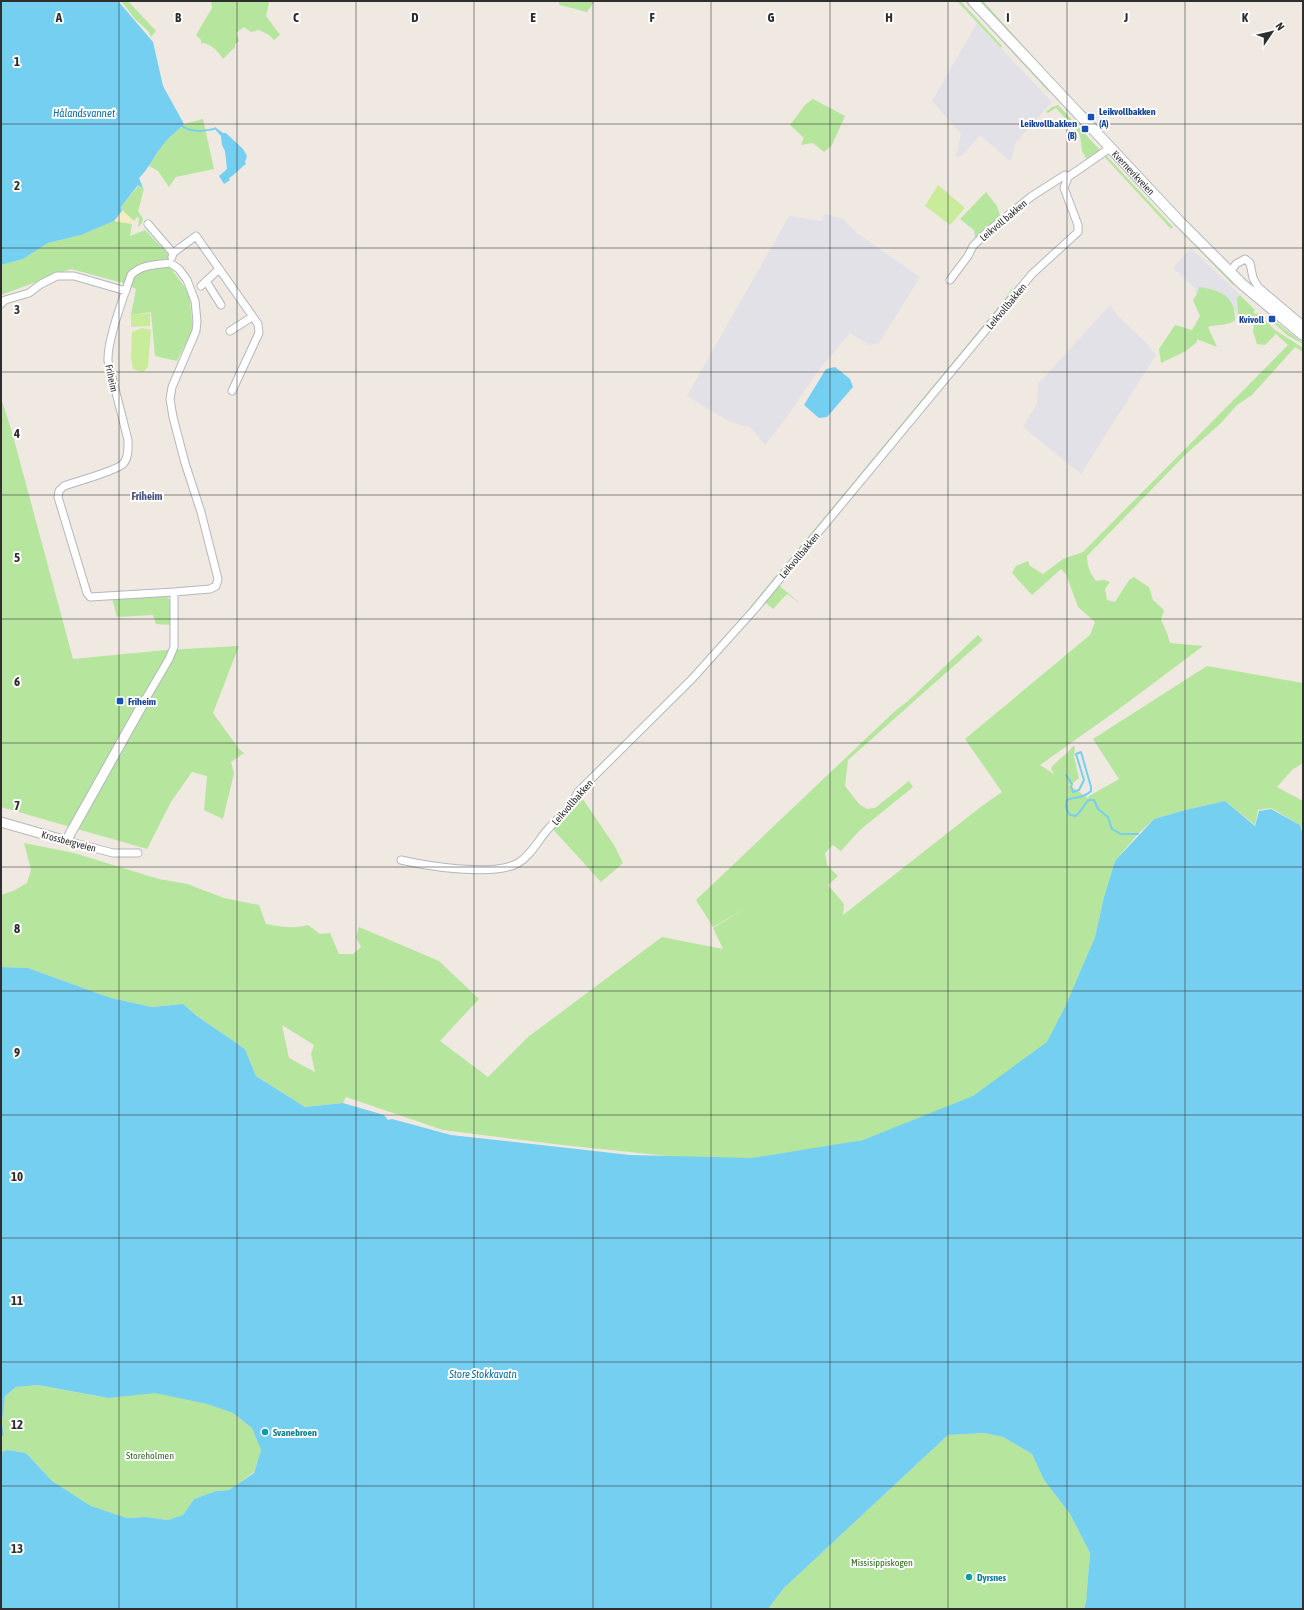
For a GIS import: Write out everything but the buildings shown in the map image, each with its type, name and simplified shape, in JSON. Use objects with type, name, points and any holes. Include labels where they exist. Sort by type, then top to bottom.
[{"type":"main road","name":"Kvernevikveien","points":[[973,1],[1179,221],[1242,284],[1303,335]]},
{"type":"street","points":[[1068,177],[1110,148]]},
{"type":"street","name":"Leikvoll bakken","points":[[950,280],[968,256],[973,246],[987,232],[1032,196],[1065,174],[1068,177]]},
{"type":"street","name":"Leikvollbakken","points":[[401,860],[419,864],[472,870],[504,868],[517,864],[528,855],[550,826],[570,807],[578,792],[692,679],[754,610],[1032,274],[1078,232],[1078,225],[1064,188],[1068,177]]},
{"type":"street","points":[[148,224],[173,253]]},
{"type":"street","points":[[170,262],[173,253],[196,236],[258,324],[259,333],[232,391]]},
{"type":"street","points":[[1230,272],[1236,264],[1245,259],[1250,262],[1253,278],[1258,287],[1303,325]]},
{"type":"street","name":"Friheim","points":[[170,262],[179,268],[187,280],[196,301],[197,321],[196,332],[172,387],[170,399],[185,463],[201,512],[218,579],[216,586],[210,589],[90,597],[87,593],[58,497],[59,491],[64,486],[123,464],[127,454],[128,440],[116,397],[108,356],[112,334],[132,275],[137,269],[144,266],[170,262]]},
{"type":"street","points":[[219,269],[204,283],[221,305]]},
{"type":"street","points":[[1,304],[5,300],[29,293],[49,279],[62,276],[74,276],[126,291]]},
{"type":"street","points":[[230,332],[252,317]]},
{"type":"street","points":[[67,841],[169,659],[174,647],[174,592]]},
{"type":"street","name":"Krossbergveien","points":[[1,822],[113,853],[138,853]]},
{"type":"shaded area","points":[[977,23],[1052,102],[1016,142],[1010,161],[980,135],[962,156],[956,157],[961,134],[932,101]]},
{"type":"shaded area","points":[[824,214],[843,219],[857,233],[920,277],[879,343],[869,345],[850,333],[818,371],[784,421],[765,445],[750,427],[730,422],[687,396],[789,216],[822,221]]},
{"type":"shaded area","points":[[1191,248],[1240,295],[1237,298],[1238,317],[1230,299],[1196,294],[1195,288],[1173,268]]},
{"type":"shaded area","points":[[1110,305],[1118,316],[1156,355],[1081,474],[1023,427],[1037,403],[1038,384]]},
{"type":"green space","points":[[121,1],[128,1],[156,31],[151,37],[148,31],[136,20]]},
{"type":"green space","points":[[211,1],[268,1],[269,3],[266,16],[280,35],[274,40],[269,35],[259,30],[251,32],[244,27],[236,33],[239,41],[223,59],[214,48],[208,44],[201,43],[201,40],[196,35],[212,8]]},
{"type":"green space","points":[[558,1],[595,1],[587,12],[560,5]]},
{"type":"green space","points":[[957,1],[961,1],[1002,46],[1001,48]]},
{"type":"green space","points":[[965,1],[968,1],[1047,85],[1049,92]]},
{"type":"green space","points":[[977,1],[983,1],[1077,105],[1095,119],[1078,109]]},
{"type":"green space","points":[[813,99],[845,116],[832,145],[824,152],[813,143],[801,145],[804,138],[790,125],[805,105]]},
{"type":"green space","points":[[1058,105],[1100,150],[1094,155],[1091,155],[1087,160],[1082,151],[1079,133],[1056,108],[1048,113],[1046,112],[1052,107]]},
{"type":"green space","points":[[203,119],[214,169],[176,177],[169,187],[158,171],[149,166],[162,145],[184,124]]},
{"type":"green space","points":[[1103,152],[1173,227],[1171,229],[1101,153]]},
{"type":"green space","points":[[139,185],[144,189],[138,211],[143,219],[142,223],[138,227],[139,218],[137,217],[134,221],[122,211],[121,207]]},
{"type":"green space","points":[[938,185],[965,208],[950,225],[925,206]]},
{"type":"green space","points":[[986,192],[997,206],[1003,219],[976,244],[974,230],[960,219]]},
{"type":"green space","points":[[114,221],[132,224],[130,236],[145,230],[168,254],[170,267],[189,293],[193,329],[177,361],[155,356],[151,312],[131,315],[136,289],[123,283],[71,269],[1,295],[1,265],[23,259],[48,243],[81,235]]},
{"type":"green space","points":[[1182,229],[1235,284],[1233,285],[1180,230]]},
{"type":"green space","points":[[1199,287],[1220,292],[1230,300],[1235,312],[1235,320],[1230,323],[1208,327],[1217,347],[1197,339],[1197,342],[1186,351],[1161,363],[1159,349],[1175,325],[1192,330],[1200,316],[1193,300]]},
{"type":"green space","points":[[1012,288],[1014,291],[776,583],[800,603],[787,594],[773,609],[762,600],[753,610],[750,607],[1006,298]]},
{"type":"green space","points":[[1240,295],[1255,310],[1253,312],[1256,314],[1258,313],[1275,330],[1303,348],[1303,352],[1295,347],[1252,395],[1237,405],[1221,423],[1186,454],[1087,556],[1089,569],[1096,581],[1104,580],[1110,582],[1105,589],[1107,600],[1115,602],[1129,580],[1134,577],[1149,587],[1153,600],[1164,610],[1161,620],[1170,643],[1203,646],[1123,706],[1040,765],[1054,774],[1051,768],[1073,746],[1075,747],[1074,757],[1079,778],[1069,785],[1088,798],[1119,779],[1093,739],[1207,666],[1303,683],[1303,763],[1292,770],[1277,787],[1303,801],[1303,832],[1300,825],[1271,808],[1258,810],[1255,825],[1225,801],[1154,819],[1138,834],[1115,861],[1104,897],[1095,937],[1049,1045],[974,1098],[863,1140],[745,1161],[697,1159],[562,1145],[443,1130],[346,1097],[343,1103],[305,1107],[256,1076],[245,1049],[197,1016],[183,1004],[152,1007],[111,998],[28,968],[1,967],[1,895],[13,891],[27,883],[31,870],[24,843],[74,853],[159,879],[187,884],[224,898],[259,905],[266,924],[287,927],[308,925],[320,934],[330,933],[339,954],[353,954],[361,947],[356,938],[359,927],[439,961],[479,999],[440,1041],[488,1077],[528,1037],[662,937],[723,949],[713,928],[746,908],[713,927],[696,900],[895,711],[908,701],[978,635],[983,640],[848,760],[845,786],[859,804],[867,809],[875,808],[909,781],[913,787],[860,830],[841,851],[833,845],[825,853],[827,865],[838,876],[828,885],[844,904],[843,915],[1002,792],[965,739],[1090,635],[1095,622],[1078,607],[1066,574],[1061,569],[1032,595],[1012,573],[1016,566],[1028,561],[1030,566],[1043,574],[1063,559],[1083,552],[1288,345],[1276,334],[1265,345],[1257,344],[1253,331],[1254,326],[1245,317],[1238,317],[1237,298]],"holes":[[[282,1025],[314,1045],[311,1054],[315,1072],[289,1058]]]},
{"type":"green space","points":[[150,313],[150,326],[131,327],[131,315]]},
{"type":"green space","points":[[1266,316],[1272,319],[1303,344],[1287,335]]},
{"type":"green space","points":[[142,328],[151,330],[148,367],[143,372],[133,369],[131,357],[132,332]]},
{"type":"green space","points":[[1,398],[12,432],[73,659],[166,650],[239,646],[213,713],[239,749],[244,753],[231,762],[234,773],[223,819],[204,810],[207,776],[192,772],[171,802],[147,849],[1,807]]},
{"type":"green space","points":[[164,595],[170,601],[171,625],[156,624],[153,615],[117,617],[112,598]]},
{"type":"green space","points":[[578,792],[614,845],[623,863],[601,882],[550,826]]},
{"type":"green space","name":"Storeholmen","points":[[38,1385],[107,1398],[155,1392],[207,1404],[233,1413],[252,1428],[261,1450],[254,1472],[229,1490],[216,1491],[194,1499],[183,1515],[168,1520],[146,1517],[127,1518],[91,1506],[52,1481],[26,1453],[8,1450],[1,1452],[1,1436],[4,1434],[2,1423],[5,1396],[16,1387]]},
{"type":"green space","name":"Missisippiskogen","points":[[984,1433],[1003,1437],[1032,1454],[1044,1480],[1070,1514],[1090,1553],[1086,1602],[1084,1609],[768,1609],[784,1588],[948,1435]]},
{"type":"sand","points":[[119,207],[134,221],[132,224],[114,221],[107,222]]},
{"type":"water","name":"Hålandsvannet","points":[[1,1],[118,1],[153,42],[163,86],[184,124],[159,150],[139,178],[143,188],[138,185],[121,207],[122,211],[114,221],[81,235],[48,243],[23,259],[1,265]]},
{"type":"water","points":[[215,127],[223,133],[226,133],[243,149],[247,156],[245,162],[246,164],[224,184],[219,176],[227,169],[225,151],[222,145],[221,136],[214,128]]},
{"type":"water","points":[[835,367],[850,379],[853,387],[827,417],[819,418],[804,405],[826,369]]},
{"type":"water","name":"Store Stokkavatn","points":[[1225,801],[1255,826],[1259,811],[1271,809],[1300,825],[1303,835],[1303,1609],[1084,1609],[1086,1602],[1090,1553],[1070,1514],[1044,1480],[1032,1454],[1003,1437],[984,1433],[948,1435],[784,1588],[768,1609],[1,1609],[1,1452],[8,1450],[26,1453],[52,1481],[91,1506],[127,1518],[146,1517],[168,1520],[183,1515],[194,1499],[216,1491],[229,1490],[254,1473],[261,1450],[252,1428],[233,1413],[207,1404],[155,1393],[108,1398],[38,1385],[16,1387],[5,1396],[2,1423],[4,1435],[1,1436],[1,967],[28,968],[111,998],[152,1007],[183,1004],[197,1016],[245,1049],[256,1076],[305,1107],[343,1103],[384,1115],[388,1120],[392,1119],[451,1135],[630,1155],[752,1158],[863,1140],[973,1096],[1047,1042],[1065,1007],[1095,937],[1104,897],[1115,861],[1154,819]]},
{"type":"waterway","points":[[182,126],[194,131],[214,129]]},
{"type":"waterway","points":[[1066,775],[1072,784],[1071,787],[1073,792],[1079,790],[1084,780],[1076,754],[1081,752],[1091,791],[1088,794],[1067,800],[1066,808],[1070,815],[1076,816],[1089,800],[1094,800],[1098,809],[1108,817],[1112,829],[1121,834],[1138,834]]},
{"type":"place","name":"Leikvollbakken (A)","points":[[1091,117]]},
{"type":"place","name":"Leikvollbakken (B)","points":[[1085,129]]},
{"type":"place","name":"Kvivoll","points":[[1272,319]]},
{"type":"place","name":"Friheim","points":[[120,701]]},
{"type":"place","name":"Svanebroen","points":[[265,1432]]},
{"type":"place","name":"Dyrsnes","points":[[969,1577]]},
{"type":"district","name":"Friheim","points":[[147,496]]}]
